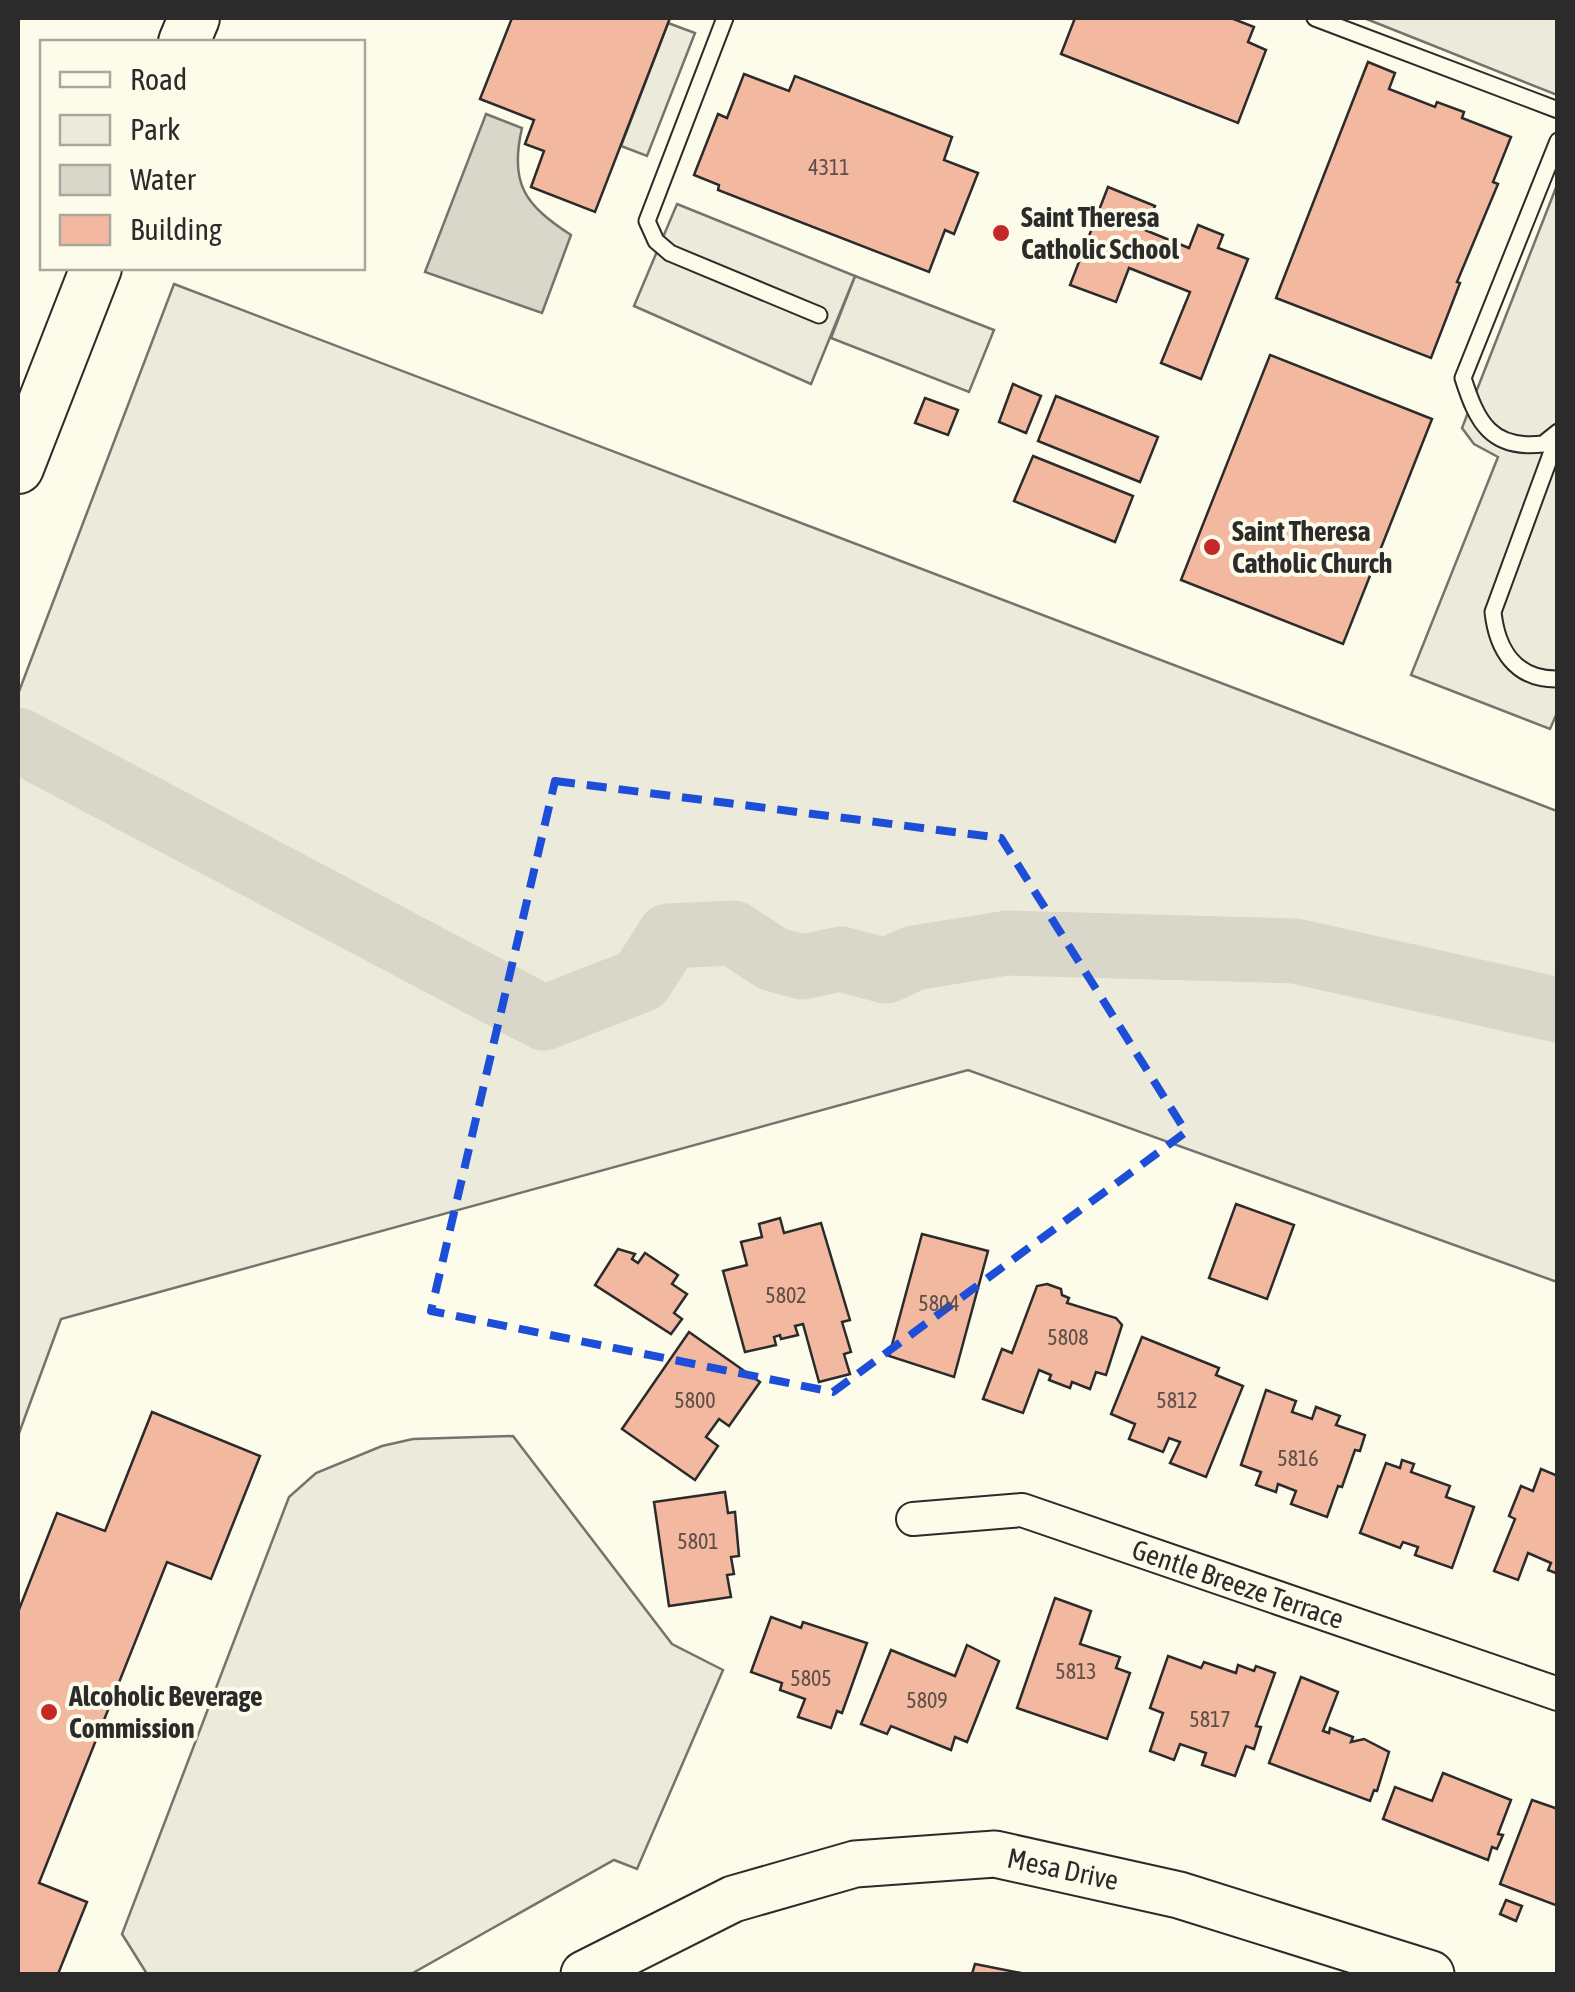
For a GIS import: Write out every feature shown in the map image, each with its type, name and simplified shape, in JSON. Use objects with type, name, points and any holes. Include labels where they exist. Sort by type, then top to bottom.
[{"type":"main road","points":[[18,468],[95,270]]},
{"type":"street","name":"Gentle Breeze Terrace","points":[[914,1520],[1022,1510],[1558,1694]]},
{"type":"street","name":"Mesa Drive","points":[[584,1974],[750,1894],[855,1864],[995,1854],[1179,1894],[1431,1974]]},
{"type":"lane","points":[[725,18],[647,222],[656,241],[670,253],[819,316]]},
{"type":"lane","points":[[1315,18],[1558,110]]},
{"type":"lane","points":[[1558,141],[1463,378],[1474,413],[1507,444],[1543,444],[1558,434]]},
{"type":"lane","points":[[1558,434],[1493,612],[1496,636],[1507,658],[1528,672],[1547,679],[1558,678]]},
{"type":"highlighted area","points":[[555,781],[1001,838],[1186,1132],[833,1392],[431,1311]]},
{"type":"green space","points":[[855,276],[994,330],[969,392],[831,338]]},
{"type":"green space","points":[[174,284],[1557,811],[1557,1282],[968,1070],[61,1319],[18,1436],[18,694]]},
{"type":"shaded area","points":[[1364,18],[1557,18],[1557,95]]},
{"type":"shaded area","points":[[668,23],[695,33],[647,156],[621,146]]},
{"type":"shaded area","points":[[1557,185],[1557,713],[1550,729],[1411,675],[1498,457],[1474,444],[1462,428]]},
{"type":"shaded area","points":[[677,204],[855,276],[811,384],[634,306]]},
{"type":"shaded area","points":[[513,1436],[672,1644],[723,1670],[637,1869],[614,1860],[411,1974],[147,1974],[122,1934],[289,1497],[316,1473],[382,1446],[413,1439]]},
{"type":"water","points":[[486,114],[522,128],[518,164],[524,191],[542,214],[571,235],[542,313],[425,272]]},
{"type":"building","points":[[512,18],[670,18],[595,212],[531,187],[544,151],[525,144],[534,120],[480,99]]},
{"type":"building","points":[[1075,18],[1231,18],[1254,27],[1248,42],[1266,50],[1238,123],[1061,54]]},
{"type":"building","points":[[1368,62],[1395,73],[1389,89],[1435,107],[1437,102],[1464,112],[1462,118],[1511,137],[1493,182],[1498,184],[1457,282],[1460,283],[1431,358],[1276,298]]},
{"type":"building","points":[[744,74],[789,91],[795,76],[952,137],[944,160],[978,173],[954,234],[945,230],[929,272],[718,190],[719,185],[694,175],[718,114],[727,118]]},
{"type":"building","points":[[1108,187],[1155,206],[1145,230],[1189,248],[1198,225],[1223,235],[1218,248],[1248,259],[1201,379],[1161,363],[1190,292],[1129,268],[1116,302],[1070,285]]},
{"type":"building","points":[[1270,355],[1432,419],[1343,644],[1181,580]]},
{"type":"building","points":[[1013,384],[1041,396],[1026,433],[999,422]]},
{"type":"building","points":[[1056,396],[1158,437],[1140,482],[1038,441]]},
{"type":"building","points":[[925,398],[958,410],[948,435],[915,423]]},
{"type":"building","points":[[1033,456],[1133,496],[1115,542],[1014,501]]},
{"type":"building","points":[[1236,1204],[1294,1225],[1267,1299],[1209,1278]]},
{"type":"building","points":[[780,1218],[784,1233],[821,1223],[850,1320],[842,1322],[851,1352],[844,1354],[850,1374],[819,1382],[803,1324],[795,1326],[798,1335],[781,1339],[780,1335],[774,1337],[776,1345],[745,1352],[723,1271],[747,1265],[741,1242],[762,1237],[759,1224]]},
{"type":"building","points":[[922,1234],[988,1251],[954,1377],[889,1356]]},
{"type":"building","points":[[618,1249],[635,1254],[632,1259],[638,1263],[645,1253],[678,1275],[672,1284],[687,1294],[674,1313],[682,1319],[671,1334],[595,1285]]},
{"type":"building","points":[[1047,1284],[1061,1289],[1062,1295],[1069,1298],[1067,1303],[1116,1318],[1122,1325],[1106,1375],[1096,1372],[1090,1389],[1072,1382],[1070,1388],[1049,1380],[1051,1375],[1039,1370],[1023,1413],[983,1399],[1002,1349],[1012,1353],[1037,1286]]},
{"type":"building","points":[[689,1332],[760,1382],[729,1426],[719,1419],[706,1437],[718,1446],[695,1480],[622,1429]]},
{"type":"building","points":[[1142,1337],[1219,1368],[1216,1375],[1243,1386],[1206,1477],[1170,1463],[1180,1442],[1169,1438],[1163,1452],[1129,1439],[1135,1424],[1111,1414]]},
{"type":"building","points":[[1266,1390],[1296,1401],[1292,1412],[1312,1419],[1316,1407],[1340,1416],[1336,1425],[1365,1435],[1360,1451],[1355,1450],[1342,1487],[1338,1486],[1327,1517],[1291,1504],[1296,1491],[1278,1484],[1276,1492],[1256,1485],[1261,1472],[1241,1465]]},
{"type":"building","points":[[152,1412],[260,1456],[211,1579],[167,1562],[39,1883],[87,1902],[58,1974],[18,1974],[18,1612],[57,1513],[105,1531]]},
{"type":"building","points":[[1402,1460],[1414,1464],[1411,1472],[1450,1486],[1446,1497],[1474,1507],[1452,1568],[1415,1555],[1418,1547],[1403,1542],[1400,1548],[1360,1533],[1386,1463],[1400,1468]]},
{"type":"building","points":[[1541,1469],[1558,1476],[1558,1574],[1548,1570],[1551,1563],[1528,1553],[1518,1580],[1494,1571],[1515,1519],[1509,1516],[1521,1486],[1533,1491]]},
{"type":"building","points":[[725,1492],[728,1513],[735,1512],[739,1556],[731,1557],[734,1574],[727,1575],[731,1597],[669,1606],[654,1502]]},
{"type":"building","points":[[1055,1598],[1091,1611],[1080,1644],[1120,1657],[1116,1668],[1130,1673],[1107,1739],[1017,1708]]},
{"type":"building","points":[[771,1617],[801,1628],[803,1622],[867,1643],[842,1713],[837,1711],[831,1728],[798,1717],[805,1699],[780,1690],[782,1683],[751,1672]]},
{"type":"building","points":[[967,1645],[999,1661],[967,1742],[955,1737],[951,1750],[891,1726],[887,1734],[861,1724],[891,1650],[955,1676]]},
{"type":"building","points":[[1168,1656],[1201,1668],[1204,1662],[1236,1673],[1238,1665],[1275,1673],[1256,1726],[1261,1727],[1254,1749],[1246,1746],[1235,1776],[1202,1765],[1206,1753],[1180,1744],[1174,1760],[1150,1751],[1163,1713],[1150,1708]]},
{"type":"building","points":[[1301,1677],[1338,1692],[1323,1731],[1329,1733],[1330,1728],[1353,1737],[1351,1742],[1364,1739],[1389,1752],[1370,1801],[1269,1763]]},
{"type":"building","points":[[1443,1773],[1511,1800],[1498,1834],[1503,1835],[1497,1849],[1492,1847],[1488,1860],[1383,1819],[1395,1787],[1432,1801]]},
{"type":"building","points":[[1532,1800],[1558,1809],[1558,1906],[1500,1884]]},
{"type":"building","points":[[1506,1900],[1522,1906],[1516,1921],[1500,1914]]},
{"type":"building","points":[[975,1964],[1026,1974],[972,1974]]},
{"type":"waterway","points":[[18,740],[544,1018],[641,980],[669,936],[733,933],[773,959],[802,967],[841,959],[886,971],[914,958],[1007,943],[1295,951],[1558,1010]]},
{"type":"place","name":"Saint Theresa Catholic School","points":[[1001,233]]},
{"type":"place","name":"Saint Theresa Catholic Church","points":[[1212,547]]},
{"type":"place","name":"Alcoholic Beverage Commission","points":[[49,1712]]}]
